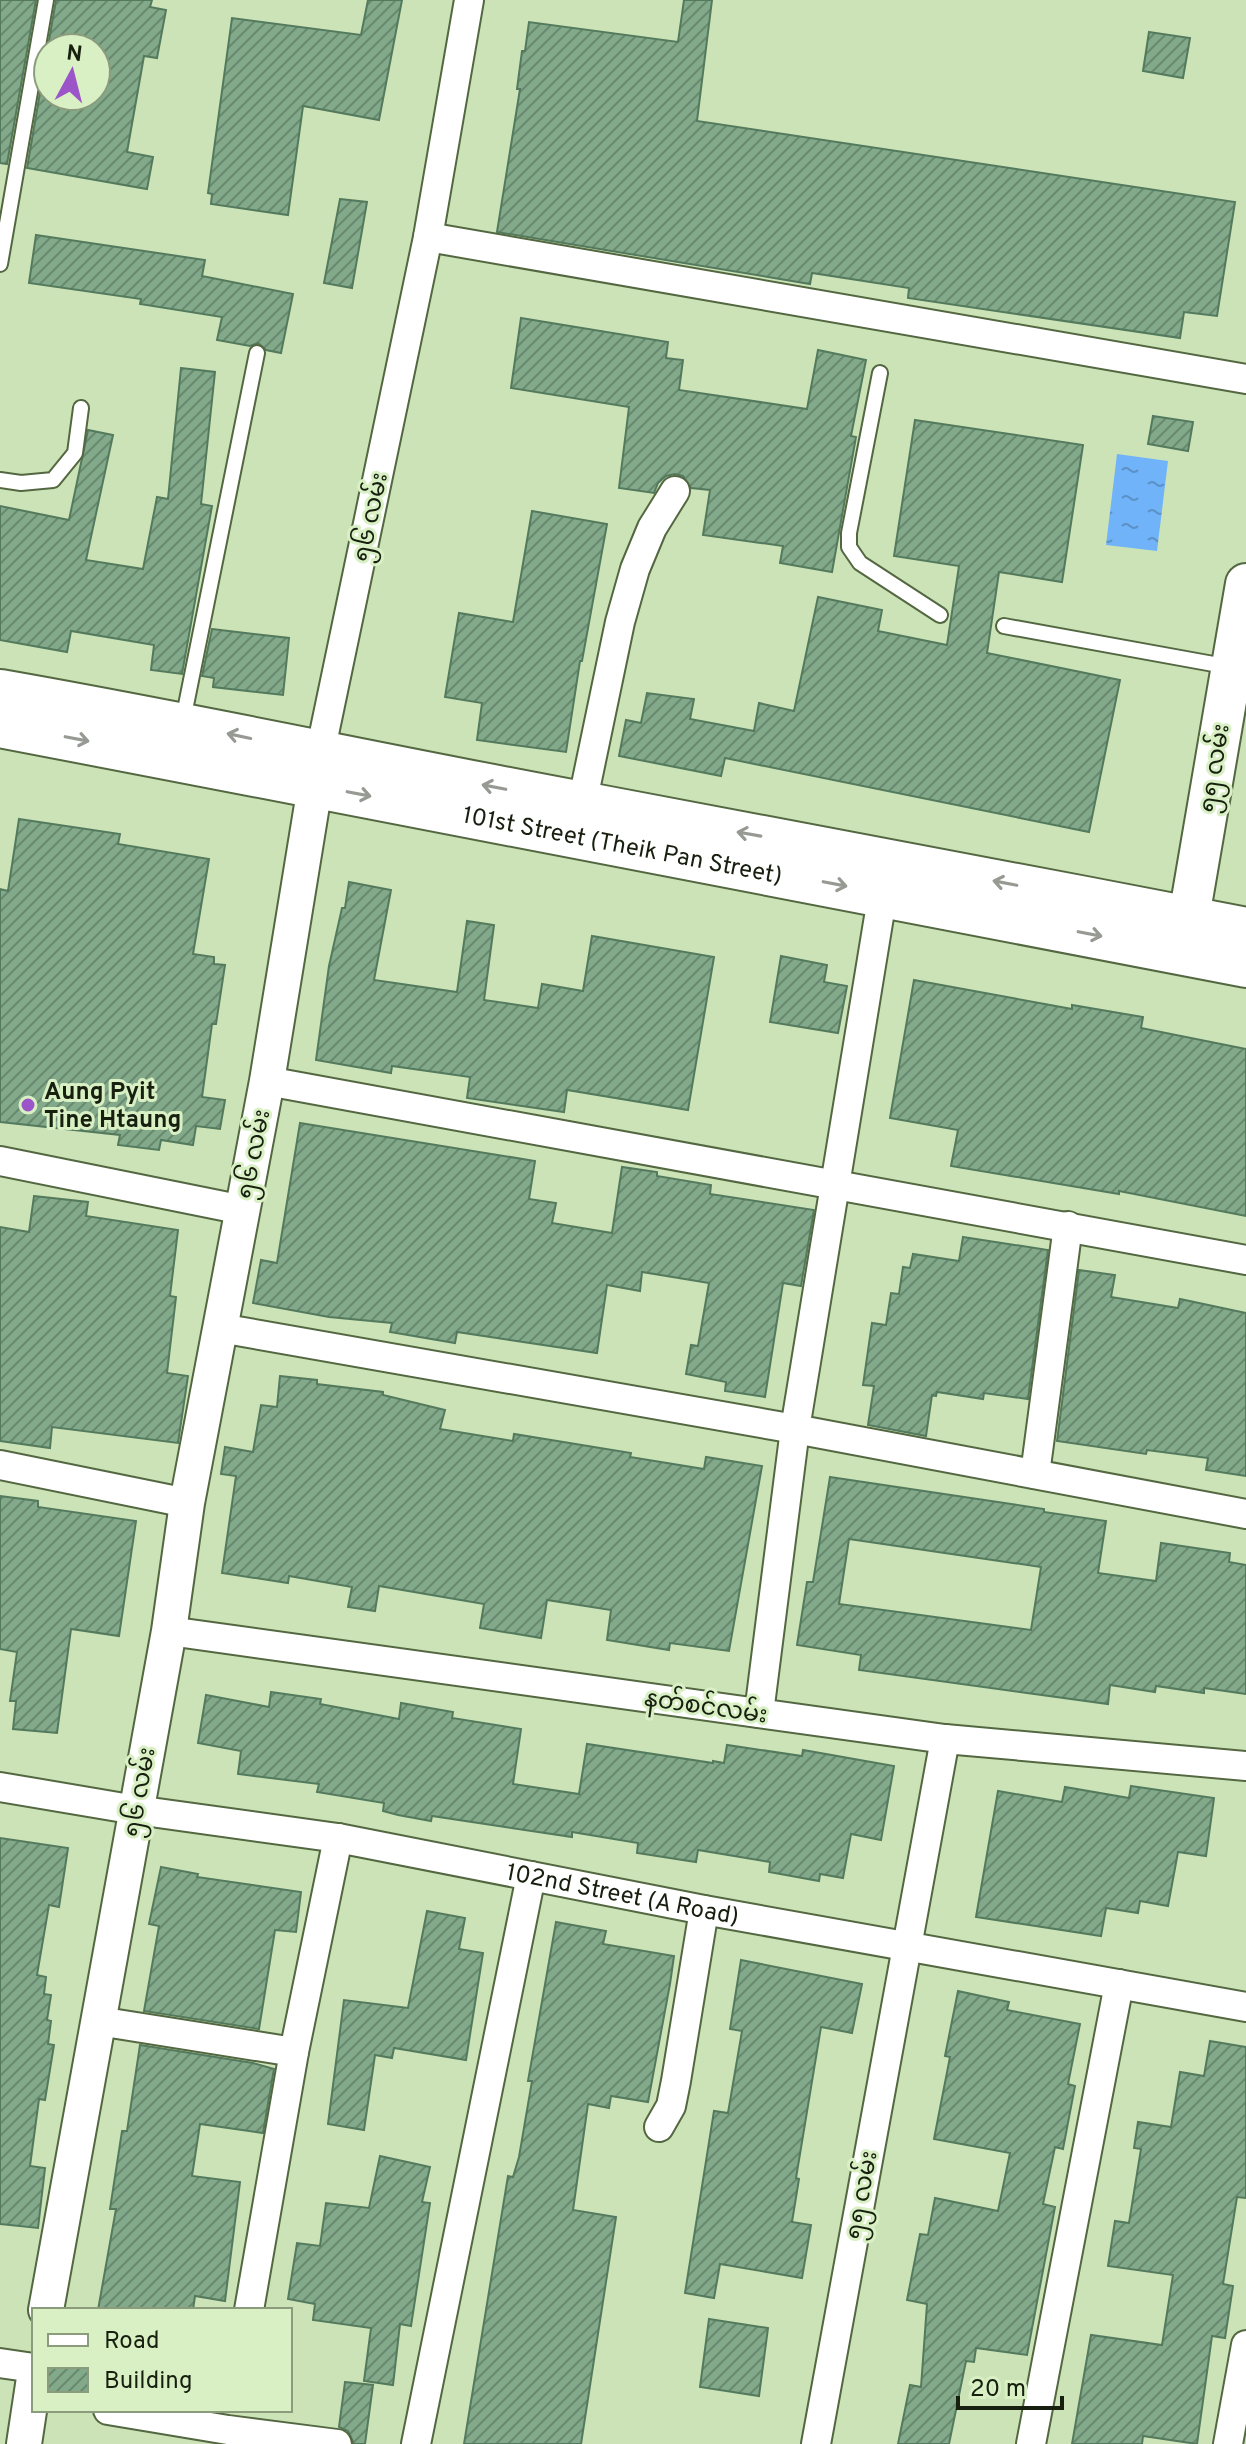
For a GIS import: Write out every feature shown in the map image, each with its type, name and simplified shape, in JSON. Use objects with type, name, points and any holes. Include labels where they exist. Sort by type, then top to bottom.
[{"type":"main road","name":"၅၅ လမ်း","points":[[1186,936],[1246,584]]},
{"type":"main road","name":"101st Street (Theik Pan Street)","points":[[0,692],[182,724],[317,769],[1186,936],[1246,965]]},
{"type":"main road","name":"101st Street (Theik Pan Street)","points":[[0,725],[582,804],[885,876]]},
{"type":"main road","name":"101st Street (Theik Pan Street)","points":[[1186,936],[1246,930]]},
{"type":"street","name":"၅၆ လမ်း","points":[[46,2308],[169,1631],[187,1503],[267,1081],[317,769],[428,237],[469,0]]},
{"type":"street","points":[[428,237],[1246,379]]},
{"type":"street","points":[[582,804],[620,622],[635,569],[652,528],[675,491]]},
{"type":"street","points":[[759,1713],[795,1429],[885,876]]},
{"type":"street","points":[[267,1081],[1246,1260]]},
{"type":"street","points":[[0,1161],[243,1210]]},
{"type":"street","points":[[1035,1474],[1068,1226]]},
{"type":"street","points":[[220,1328],[795,1429],[1246,1514]]},
{"type":"street","points":[[0,1465],[187,1503]]},
{"type":"street","name":"နတ်စင်လမ်း","points":[[169,1631],[945,1739],[1246,1766]]},
{"type":"street","name":"၅၅ လမ်း","points":[[816,2444],[945,1739]]},
{"type":"street","name":"102nd Street (A Road)","points":[[0,1787],[136,1810],[338,1838],[704,1910],[1246,2007]]},
{"type":"street","points":[[249,2308],[294,2052],[338,1838]]},
{"type":"street","points":[[416,2444],[531,1876]]},
{"type":"street","points":[[659,2127],[671,2106],[704,1910]]},
{"type":"street","points":[[1031,2444],[1119,1984]]},
{"type":"street","points":[[98,2021],[294,2052]]},
{"type":"street","points":[[1228,2444],[1246,2345]]},
{"type":"street","points":[[0,2363],[32,2384]]},
{"type":"street","points":[[24,2444],[32,2392]]},
{"type":"street","points":[[121,2412],[337,2444]]},
{"type":"lane","points":[[0,264],[46,0]]},
{"type":"lane","points":[[182,724],[257,353]]},
{"type":"lane","points":[[880,373],[849,533],[849,547],[860,563],[940,615]]},
{"type":"lane","points":[[0,480],[21,483],[53,480],[75,453],[81,408]]},
{"type":"lane","points":[[1004,626],[1231,667]]},
{"type":"water","points":[[1117,454],[1168,461],[1157,551],[1106,545]]},
{"type":"building","points":[[0,0],[36,0],[7,164],[0,163]]},
{"type":"building","points":[[56,0],[152,0],[150,7],[166,10],[157,58],[144,56],[127,152],[153,157],[147,189],[27,168],[37,112],[112,112],[112,32],[50,32]]},
{"type":"building","points":[[368,0],[402,0],[379,120],[303,106],[288,215],[211,204],[212,194],[208,193],[232,18],[361,35]]},
{"type":"building","points":[[684,0],[712,0],[697,121],[1235,202],[1217,316],[1184,312],[1180,338],[908,298],[909,288],[812,273],[810,284],[497,232],[520,89],[517,89],[522,51],[525,51],[529,22],[678,42]]},
{"type":"building","points":[[1149,32],[1190,38],[1183,78],[1143,71]]},
{"type":"building","points":[[340,199],[367,202],[352,288],[324,283]]},
{"type":"building","points":[[36,235],[205,260],[202,276],[293,294],[281,353],[266,350],[258,343],[250,346],[217,340],[222,317],[140,304],[141,299],[29,283]]},
{"type":"building","points":[[521,318],[668,342],[666,358],[683,360],[679,390],[807,409],[818,350],[866,360],[851,436],[856,437],[832,572],[780,563],[783,546],[703,535],[710,490],[691,488],[683,476],[666,476],[658,483],[654,493],[619,488],[629,407],[511,388]]},
{"type":"building","points":[[181,368],[215,372],[201,504],[212,506],[182,674],[151,670],[154,645],[71,631],[67,652],[0,640],[0,506],[69,520],[88,430],[113,435],[86,560],[143,569],[157,497],[168,499]]},
{"type":"building","points":[[1153,416],[1193,422],[1188,451],[1148,444]]},
{"type":"building","points":[[915,420],[1083,445],[1062,582],[999,572],[987,653],[1120,680],[1089,832],[725,758],[721,776],[619,756],[626,720],[641,723],[647,693],[694,699],[690,719],[754,731],[759,703],[794,711],[818,597],[882,610],[878,631],[947,645],[959,566],[894,556]]},
{"type":"building","points":[[532,511],[607,524],[566,752],[477,740],[482,703],[445,697],[459,613],[513,622]]},
{"type":"building","points":[[212,629],[289,638],[283,695],[213,687],[214,678],[202,676]]},
{"type":"building","points":[[19,819],[120,834],[118,844],[209,859],[193,954],[214,957],[214,964],[225,965],[216,1024],[212,1024],[202,1097],[225,1100],[220,1129],[196,1126],[193,1145],[161,1140],[159,1150],[118,1145],[120,1135],[0,1122],[0,889],[8,891]]},
{"type":"building","points":[[349,882],[391,890],[374,980],[457,992],[467,921],[494,925],[484,1000],[538,1008],[542,984],[583,991],[592,936],[714,957],[688,1110],[567,1090],[564,1112],[467,1098],[470,1077],[392,1066],[391,1073],[316,1060],[329,966]]},
{"type":"building","points":[[781,956],[827,965],[824,982],[847,986],[838,1033],[770,1022]]},
{"type":"building","points":[[914,980],[1072,1009],[1072,1005],[1143,1017],[1141,1028],[1246,1049],[1246,1216],[1119,1191],[1119,1194],[951,1166],[958,1130],[890,1118]]},
{"type":"building","points":[[300,1123],[535,1161],[529,1199],[556,1203],[552,1223],[612,1233],[622,1167],[711,1185],[710,1194],[814,1210],[801,1286],[783,1283],[765,1397],[725,1391],[726,1382],[686,1374],[691,1345],[698,1346],[709,1283],[642,1272],[640,1291],[607,1285],[597,1353],[457,1332],[455,1343],[390,1332],[392,1323],[329,1317],[253,1303],[261,1260],[277,1263]]},
{"type":"building","points":[[34,1196],[88,1202],[86,1216],[178,1230],[170,1296],[176,1297],[167,1373],[188,1376],[178,1443],[52,1427],[50,1448],[0,1441],[0,1227],[29,1232]]},
{"type":"building","points":[[963,1237],[1048,1250],[1028,1399],[984,1393],[983,1399],[937,1392],[936,1396],[932,1395],[926,1436],[868,1425],[874,1386],[863,1385],[872,1323],[886,1325],[891,1293],[899,1294],[903,1267],[910,1268],[913,1254],[959,1261]]},
{"type":"building","points":[[1079,1270],[1115,1275],[1111,1297],[1178,1308],[1180,1299],[1246,1313],[1246,1476],[1206,1470],[1208,1458],[1147,1450],[1146,1454],[1057,1441]]},
{"type":"building","points":[[280,1376],[383,1392],[383,1395],[445,1410],[440,1429],[513,1441],[514,1434],[631,1453],[630,1457],[704,1469],[706,1457],[762,1466],[729,1651],[670,1643],[669,1650],[607,1640],[611,1610],[547,1600],[541,1638],[480,1628],[484,1604],[379,1586],[375,1611],[348,1607],[352,1587],[289,1576],[288,1583],[222,1573],[236,1476],[221,1474],[225,1447],[253,1452],[261,1405],[277,1407]]},
{"type":"building","points":[[830,1477],[1106,1521],[1098,1573],[1156,1581],[1161,1543],[1230,1553],[1229,1562],[1246,1565],[1246,1694],[1204,1688],[1204,1693],[1156,1686],[1155,1692],[1110,1685],[1108,1704],[859,1670],[861,1655],[797,1645],[807,1582],[813,1582]],"holes":[[[849,1539],[1041,1567],[1031,1630],[839,1604]]]},
{"type":"building","points":[[0,1496],[38,1501],[38,1507],[136,1521],[119,1636],[71,1629],[57,1733],[13,1729],[16,1701],[10,1701],[17,1652],[0,1649]]},
{"type":"building","points":[[271,1692],[321,1699],[320,1704],[399,1719],[401,1703],[453,1712],[452,1718],[521,1729],[513,1784],[579,1794],[587,1744],[713,1763],[724,1763],[727,1745],[802,1756],[803,1750],[894,1766],[881,1840],[851,1834],[843,1878],[820,1874],[819,1881],[769,1872],[770,1862],[698,1850],[696,1862],[637,1853],[638,1843],[572,1832],[572,1837],[432,1816],[431,1821],[398,1815],[383,1811],[384,1803],[317,1792],[319,1784],[238,1774],[241,1751],[198,1743],[206,1695],[269,1707]]},
{"type":"building","points":[[1131,1786],[1214,1798],[1206,1856],[1178,1852],[1168,1906],[1140,1901],[1138,1913],[1106,1908],[1101,1936],[976,1917],[998,1791],[1062,1802],[1065,1787],[1129,1798]]},
{"type":"building","points":[[0,1838],[68,1848],[59,1907],[49,1905],[37,1975],[46,1977],[44,1994],[51,1995],[47,2020],[51,2021],[48,2044],[54,2045],[45,2100],[39,2099],[30,2166],[45,2168],[38,2228],[0,2224]]},
{"type":"building","points":[[161,1867],[198,1874],[197,1877],[301,1892],[296,1932],[275,1930],[259,2029],[144,2011],[159,1926],[149,1924]]},
{"type":"building","points":[[427,1911],[465,1918],[459,1949],[483,1953],[466,2060],[394,2048],[392,2058],[375,2055],[364,2130],[328,2124],[344,2000],[408,2008]]},
{"type":"building","points":[[556,1922],[606,1931],[603,1944],[674,1956],[670,1984],[648,2102],[611,2096],[609,2108],[588,2104],[573,2210],[616,2217],[581,2444],[464,2444],[508,2176],[513,2177],[519,2157],[532,2081],[528,2081]]},
{"type":"building","points":[[741,1960],[862,1984],[852,2033],[821,2027],[796,2178],[799,2179],[792,2222],[811,2225],[802,2278],[720,2264],[714,2298],[685,2293],[714,2111],[728,2113],[742,2031],[730,2029]]},
{"type":"building","points":[[958,1991],[1009,2002],[1007,2010],[1080,2024],[1068,2084],[1075,2086],[1063,2149],[1055,2147],[1043,2204],[1055,2207],[1027,2355],[976,2348],[974,2362],[966,2361],[949,2444],[898,2444],[910,2385],[921,2387],[927,2304],[907,2300],[920,2234],[928,2235],[935,2198],[998,2211],[1010,2153],[934,2139],[950,2057],[945,2056]]},
{"type":"building","points":[[1210,2041],[1246,2047],[1246,2198],[1237,2197],[1223,2284],[1233,2286],[1225,2338],[1212,2336],[1197,2444],[1143,2436],[1142,2444],[1072,2444],[1091,2335],[1162,2345],[1173,2275],[1108,2266],[1115,2221],[1129,2223],[1141,2149],[1134,2148],[1138,2122],[1171,2127],[1180,2072],[1204,2076]]},
{"type":"building","points":[[140,2045],[274,2069],[263,2133],[200,2124],[192,2176],[240,2182],[225,2301],[195,2296],[193,2308],[98,2308],[116,2209],[110,2209],[122,2131],[127,2131]]},
{"type":"building","points":[[380,2156],[430,2167],[422,2202],[430,2203],[411,2326],[400,2324],[393,2385],[364,2381],[371,2328],[313,2320],[315,2304],[288,2299],[297,2243],[320,2246],[326,2203],[369,2208]]},
{"type":"building","points":[[709,2319],[768,2328],[759,2396],[700,2387]]},
{"type":"building","points":[[345,2382],[373,2385],[365,2444],[354,2444],[348,2431],[339,2427]]},
{"type":"place","name":"Aung Pyit Tine Htaung","points":[[28,1105]]}]
